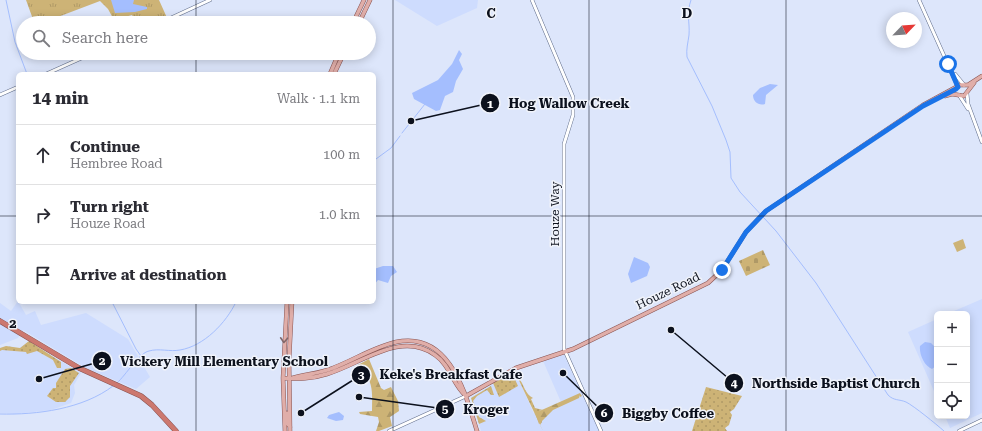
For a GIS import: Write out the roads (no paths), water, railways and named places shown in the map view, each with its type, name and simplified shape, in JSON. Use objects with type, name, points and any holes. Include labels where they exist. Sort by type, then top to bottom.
[{"type":"highway","points":[[0,321],[79,368],[141,396],[152,405],[176,431]]},
{"type":"main road","points":[[356,16],[364,0]]},
{"type":"main road","points":[[362,16],[370,0]]},
{"type":"main road","points":[[331,72],[336,60]]},
{"type":"main road","points":[[335,72],[341,60]]},
{"type":"main road","name":"Houze Road","points":[[937,99],[952,94],[964,96],[982,76]]},
{"type":"main road","name":"Houze Road","points":[[466,396],[524,364],[572,349],[708,283],[722,270],[746,232],[766,211],[913,112],[957,87],[977,80]]},
{"type":"main road","points":[[964,85],[967,93]]},
{"type":"main road","points":[[957,87],[958,95]]},
{"type":"main road","points":[[285,431],[283,378],[287,304]]},
{"type":"main road","points":[[290,429],[289,368],[292,304]]},
{"type":"main road","points":[[283,378],[297,378],[329,370],[388,345],[405,343],[423,344],[441,354],[450,364],[464,389],[477,431]]},
{"type":"main road","points":[[405,343],[421,347],[437,355],[466,396]]},
{"type":"main road","points":[[289,368],[297,378]]},
{"type":"main road","points":[[289,389],[297,378]]},
{"type":"main road","points":[[464,389],[467,391],[475,391]]},
{"type":"main road","points":[[469,406],[470,397],[475,391]]},
{"type":"main road","points":[[284,400],[290,429]]},
{"type":"street","points":[[175,16],[210,0]]},
{"type":"street","name":"Houze Way","points":[[532,0],[570,88],[574,102],[573,115],[564,144],[565,352],[601,431]]},
{"type":"street","points":[[919,0],[951,70],[957,87]]},
{"type":"street","points":[[50,72],[77,60]]},
{"type":"street","points":[[951,70],[964,85]]},
{"type":"street","points":[[0,95],[16,88]]},
{"type":"street","points":[[967,93],[967,101],[982,142]]},
{"type":"street","points":[[958,95],[973,118]]},
{"type":"street","points":[[568,359],[572,349]]},
{"type":"street","name":"Houze Road","points":[[389,431],[466,396]]},
{"type":"street","points":[[959,431],[982,420]]},
{"type":"water","points":[[111,0],[134,0],[133,4],[147,7],[147,9],[135,12],[115,13]]},
{"type":"water","points":[[459,50],[462,54],[459,60],[463,69],[456,81],[453,92],[445,96],[440,110],[436,111],[414,99],[412,93],[438,80],[452,64]]},
{"type":"water","points":[[770,84],[778,85],[766,95],[765,104],[757,103],[754,100],[753,95],[760,88]]},
{"type":"water","points":[[634,257],[648,263],[650,267],[647,276],[631,283],[628,274]]},
{"type":"water","points":[[383,266],[393,266],[397,272],[391,276],[388,283],[378,280],[376,282],[376,268]]},
{"type":"water","points":[[925,342],[931,343],[934,346],[934,367],[932,369],[924,363],[920,353],[920,346]]},
{"type":"water","points":[[339,412],[344,416],[343,420],[336,421],[327,418],[329,415]]},
{"type":"waterway","points":[[6,0],[16,45]]},
{"type":"waterway","points":[[691,0],[688,14],[689,35],[687,57],[712,106],[726,140],[730,152],[731,178],[740,192],[776,231],[816,283],[888,395],[892,398],[910,404],[944,431]]},
{"type":"waterway","points":[[22,60],[26,72]]},
{"type":"waterway","points":[[402,133],[425,104]]},
{"type":"waterway","points":[[376,159],[391,148],[400,136]]},
{"type":"waterway","points":[[113,304],[141,356]]},
{"type":"waterway","points":[[117,383],[137,360],[149,351],[180,350],[189,348],[206,339],[226,318],[235,304]]},
{"type":"waterway","points":[[0,414],[44,412],[59,409],[88,400],[113,386]]},
{"type":"place","name":"Hog Wallow Creek","points":[[411,121]]},
{"type":"place","name":"Northside Baptist Church","points":[[671,330]]},
{"type":"place","name":"Biggby Coffee","points":[[563,373]]},
{"type":"place","name":"Vickery Mill Elementary School","points":[[39,379]]},
{"type":"place","name":"Kroger","points":[[359,397]]},
{"type":"place","name":"Keke's Breakfast Cafe","points":[[301,413]]}]
